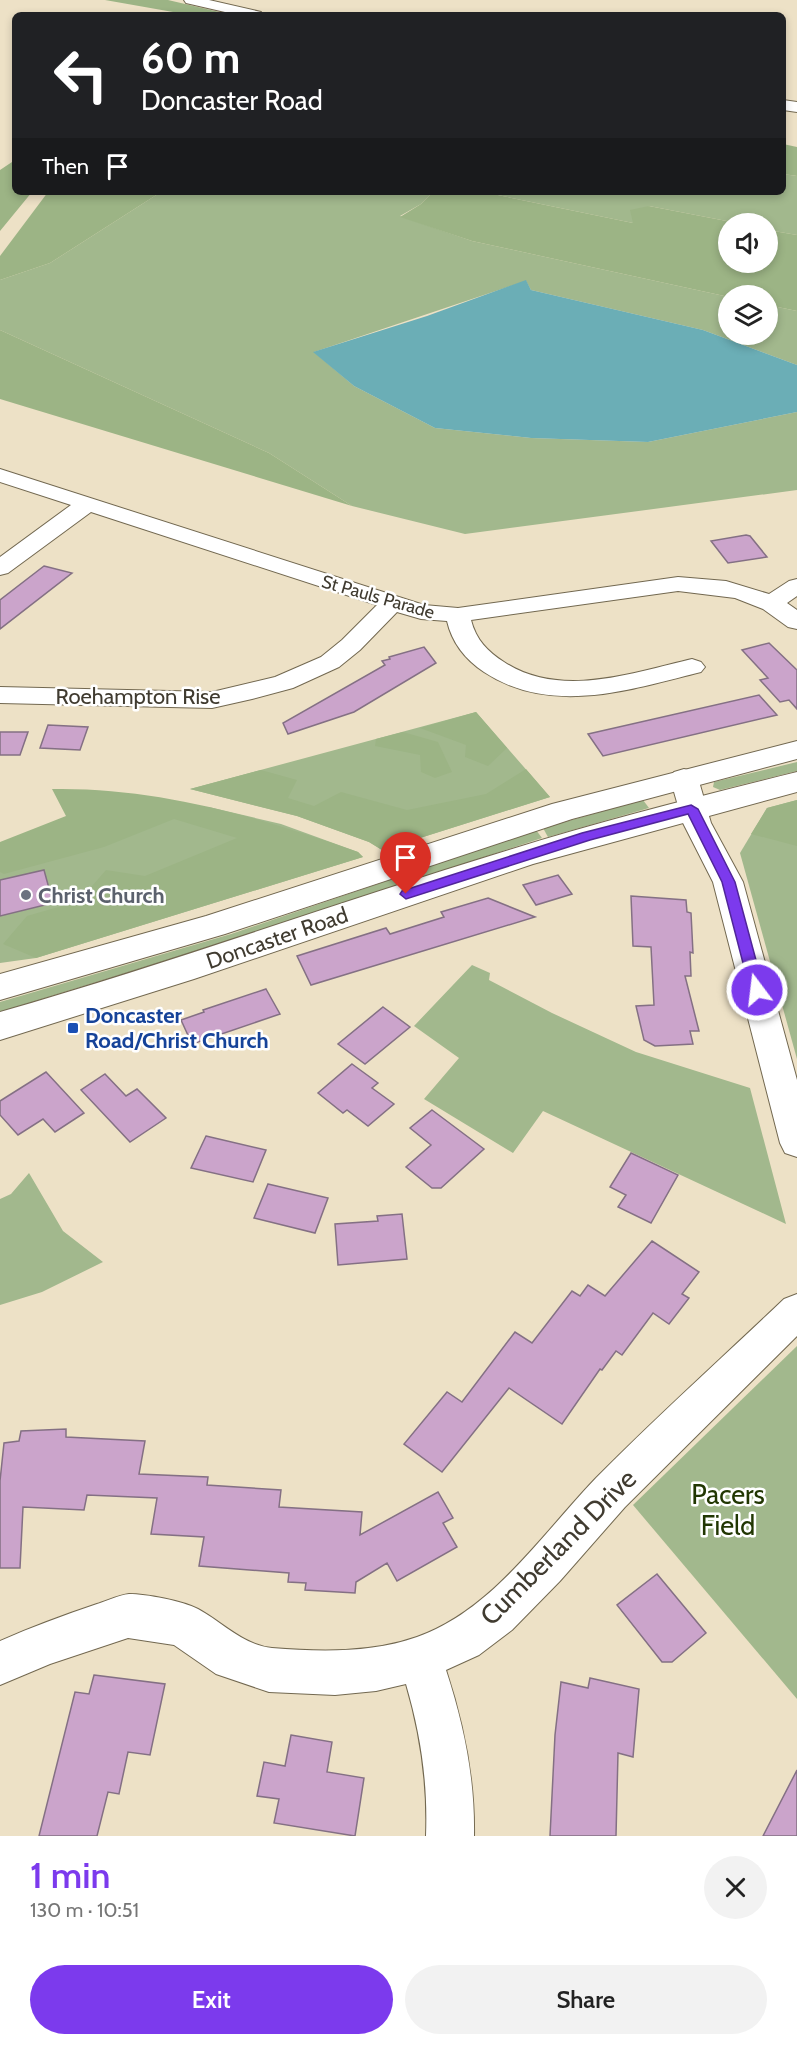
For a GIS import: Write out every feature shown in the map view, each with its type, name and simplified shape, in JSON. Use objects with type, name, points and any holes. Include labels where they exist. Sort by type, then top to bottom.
[{"type":"main road","points":[[191,0],[243,12]]},
{"type":"main road","name":"Doncaster Road","points":[[0,1026],[232,954],[484,868],[586,837],[797,750]]},
{"type":"main road","name":"Doncaster Road","points":[[0,987],[213,926],[563,811],[797,782]]},
{"type":"street","name":"St Pauls Parade","points":[[0,475],[421,612],[458,615],[678,584],[724,588],[771,603],[785,611],[797,622]]},
{"type":"street","points":[[0,568],[87,504]]},
{"type":"street","points":[[771,603],[797,586]]},
{"type":"street","name":"Roehampton Rise","points":[[0,695],[212,700],[252,691],[299,677],[330,662],[351,645],[392,604]]},
{"type":"street","points":[[458,615],[465,641],[477,653],[495,669],[516,681],[539,689],[558,691],[588,689],[692,667]]},
{"type":"street","points":[[688,794],[728,882],[797,1143]]},
{"type":"street","name":"Cumberland Drive","points":[[0,1663],[46,1643],[129,1616],[182,1624],[232,1658],[269,1670],[335,1673],[376,1669],[420,1659],[463,1639],[497,1615],[545,1566],[610,1493],[797,1311]]},
{"type":"street","points":[[420,1659],[444,1737],[450,1781],[450,1836]]},
{"type":"green space","points":[[105,0],[168,0],[219,12],[173,12]]},
{"type":"green space","points":[[786,145],[797,147],[797,176],[786,174]]},
{"type":"green space","points":[[12,162],[12,195],[30,195],[0,231],[0,170]]},
{"type":"green space","points":[[786,174],[797,176],[797,235],[778,232],[778,213],[718,213],[718,219],[649,206],[633,223],[498,195],[786,195]]},
{"type":"green space","points":[[46,195],[156,195],[50,263],[0,280],[0,256]]},
{"type":"green space","points":[[156,195],[430,195],[421,204],[400,216],[472,241],[718,295],[718,336],[703,330],[531,290],[526,281],[314,352],[354,386],[435,428],[531,438],[648,442],[797,412],[797,490],[465,534],[352,506],[269,453],[0,330],[0,280],[50,263]]},
{"type":"green space","points":[[430,195],[498,195],[633,223],[630,210],[649,206],[718,219],[718,273],[778,273],[778,232],[797,235],[797,311],[778,307],[778,285],[718,285],[718,295],[472,241],[400,217],[421,204]]},
{"type":"green space","points":[[778,307],[797,311],[797,365],[743,345],[778,345]]},
{"type":"green space","points":[[0,330],[269,453],[352,506],[0,399]]},
{"type":"green space","points":[[476,712],[550,797],[382,850],[369,842],[297,816],[190,789]]},
{"type":"green space","points":[[476,712],[507,748],[488,766],[465,757],[466,745],[420,728]]},
{"type":"green space","points":[[403,732],[438,742],[452,772],[435,778],[421,772],[420,755],[375,746],[376,739]]},
{"type":"green space","points":[[797,762],[797,771],[720,790],[713,787],[714,782]]},
{"type":"green space","points":[[526,769],[550,797],[382,850],[369,842],[297,816],[190,789],[261,770],[297,780],[288,798],[314,806],[341,792],[407,810],[486,794]]},
{"type":"green space","points":[[52,789],[130,793],[208,807],[284,827],[358,852],[363,857],[36,958],[3,944],[27,916],[79,901],[106,870],[145,876],[237,838],[174,819],[104,847],[4,874],[0,872],[0,842],[66,816]]},
{"type":"green space","points":[[643,800],[649,808],[548,837],[543,828]]},
{"type":"green space","points":[[797,800],[797,1059],[740,853],[767,808]]},
{"type":"green space","points":[[797,800],[797,846],[751,834],[767,808]]},
{"type":"green space","points":[[209,807],[281,824],[358,852],[363,857],[36,958],[0,963],[0,853]]},
{"type":"green space","points":[[536,830],[542,838],[235,939],[0,1012],[0,1002],[231,934]]},
{"type":"green space","points":[[472,965],[490,973],[489,980],[552,1013],[636,1052],[750,1088],[786,1224],[543,1111],[513,1153],[424,1099],[459,1058],[414,1026]]},
{"type":"green space","points":[[29,1173],[63,1231],[103,1262],[42,1292],[0,1305],[0,1199],[11,1194]]},
{"type":"green space","name":"Pacers Field","points":[[797,1346],[797,1699],[633,1505]]},
{"type":"water","points":[[526,280],[531,290],[703,330],[718,336],[718,345],[743,345],[797,365],[797,412],[648,442],[531,438],[435,428],[354,386],[313,352],[427,316]]},
{"type":"building","points":[[750,536],[767,557],[728,563],[711,541]]},
{"type":"building","points":[[44,566],[72,573],[0,629],[0,600]]},
{"type":"building","points":[[769,643],[797,670],[797,709],[789,700],[780,702],[760,680],[768,678],[742,650]]},
{"type":"building","points":[[424,647],[436,663],[354,712],[288,734],[283,723],[385,665],[382,661],[390,659],[389,657]]},
{"type":"building","points":[[759,695],[777,715],[603,756],[588,734]]},
{"type":"building","points":[[48,725],[88,727],[80,750],[40,748]]},
{"type":"building","points":[[0,732],[28,732],[20,755],[0,755]]},
{"type":"building","name":"Christ Church","points":[[44,870],[53,903],[0,916],[0,880]]},
{"type":"building","points":[[558,875],[572,894],[536,905],[523,885]]},
{"type":"building","points":[[631,896],[686,900],[687,912],[691,913],[693,953],[690,952],[691,976],[685,976],[699,1031],[690,1031],[693,1044],[655,1046],[644,1040],[636,1006],[654,1005],[651,947],[633,946]]},
{"type":"building","points":[[488,898],[535,917],[311,985],[297,956],[386,928],[390,934],[444,917],[441,912]]},
{"type":"building","points":[[266,989],[280,1014],[192,1044],[181,1020],[204,1012],[203,1010]]},
{"type":"building","points":[[383,1007],[410,1027],[365,1064],[338,1044]]},
{"type":"building","points":[[352,1064],[378,1083],[372,1088],[394,1104],[368,1126],[347,1110],[343,1113],[318,1093]]},
{"type":"building","points":[[46,1072],[84,1113],[55,1132],[43,1119],[18,1135],[0,1115],[0,1101]]},
{"type":"building","points":[[105,1074],[126,1096],[137,1089],[166,1118],[130,1142],[81,1090]]},
{"type":"building","points":[[432,1110],[484,1149],[441,1188],[432,1188],[406,1167],[431,1145],[410,1128]]},
{"type":"building","points":[[206,1136],[266,1150],[253,1182],[191,1168]]},
{"type":"building","points":[[631,1153],[678,1175],[651,1223],[618,1207],[626,1195],[610,1187]]},
{"type":"building","points":[[268,1184],[328,1198],[315,1233],[254,1218]]},
{"type":"building","points":[[402,1214],[407,1259],[338,1265],[335,1224],[378,1221],[377,1216]]},
{"type":"building","points":[[652,1241],[699,1272],[682,1294],[689,1298],[669,1324],[653,1313],[622,1355],[616,1351],[602,1370],[600,1369],[562,1424],[509,1388],[442,1472],[404,1444],[447,1392],[462,1402],[515,1332],[532,1343],[572,1291],[580,1296],[588,1285],[605,1296]]},
{"type":"building","points":[[66,1429],[66,1437],[145,1441],[139,1474],[208,1477],[207,1485],[281,1490],[279,1507],[362,1512],[360,1535],[438,1492],[453,1518],[443,1523],[457,1547],[397,1581],[387,1563],[356,1582],[355,1593],[305,1590],[306,1583],[288,1582],[289,1573],[199,1566],[204,1537],[151,1534],[157,1498],[87,1495],[84,1510],[23,1507],[20,1568],[0,1568],[0,1481],[4,1443],[19,1441],[21,1431]]},
{"type":"building","points":[[657,1574],[706,1633],[672,1662],[662,1662],[617,1605]]},
{"type":"building","points":[[94,1675],[165,1684],[150,1755],[128,1752],[119,1794],[108,1792],[97,1836],[39,1836],[75,1692],[89,1694]]},
{"type":"building","points":[[590,1678],[639,1689],[633,1757],[618,1753],[616,1836],[550,1836],[555,1735],[561,1682],[588,1688]]},
{"type":"building","points":[[291,1735],[332,1742],[327,1772],[364,1778],[355,1836],[274,1823],[279,1799],[257,1796],[264,1762],[285,1766]]},
{"type":"building","points":[[797,1770],[797,1836],[763,1836]]},
{"type":"place","name":"Christ Church","points":[[26,895]]},
{"type":"place","name":"Doncaster Road/Christ Church","points":[[73,1028]]},
{"type":"route","points":[[406,894],[586,837],[691,809],[728,882],[757,990]]}]
